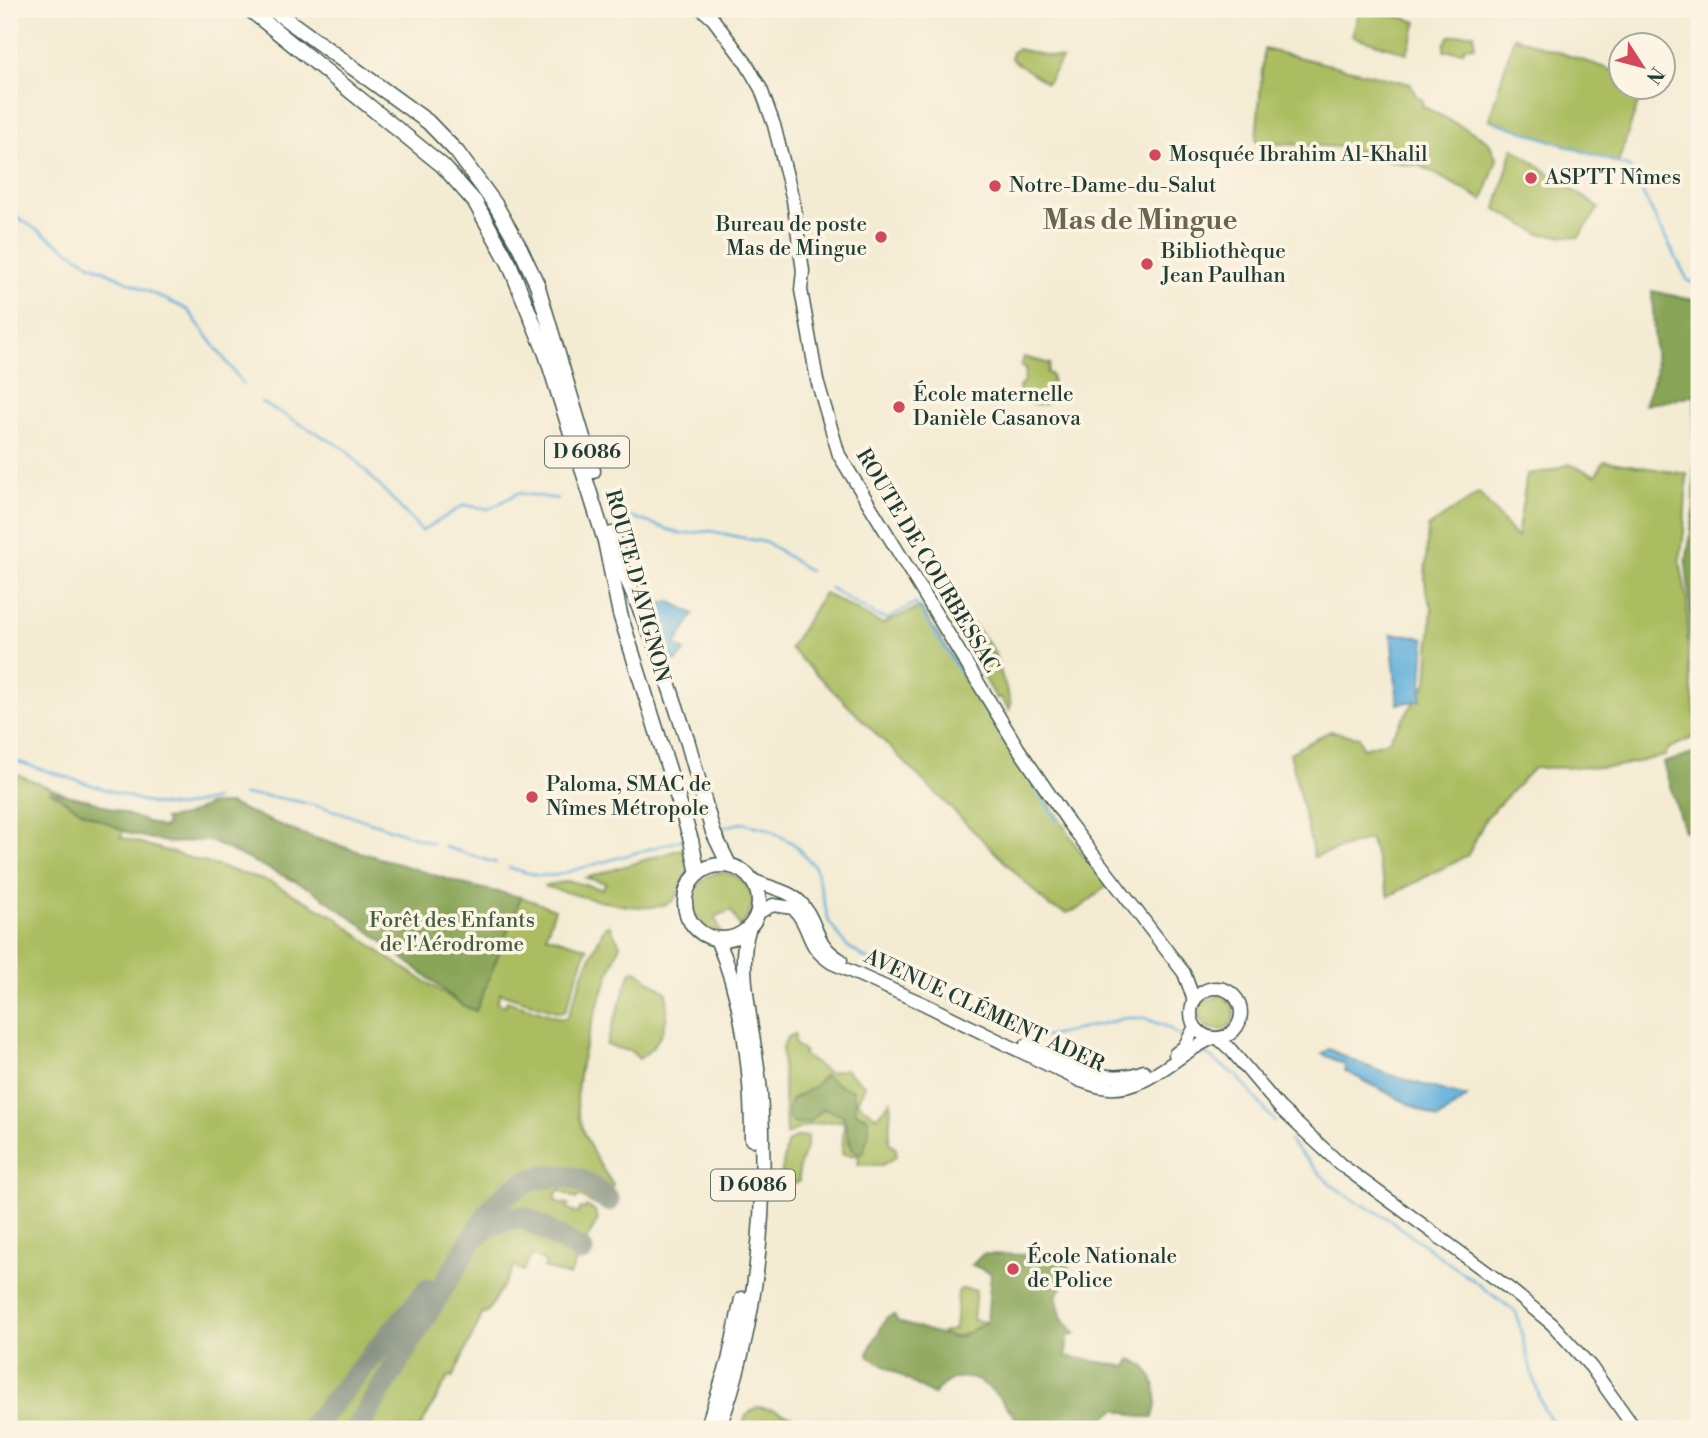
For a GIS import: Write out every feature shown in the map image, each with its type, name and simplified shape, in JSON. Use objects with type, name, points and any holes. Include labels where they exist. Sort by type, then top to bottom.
[{"type":"main road","name":"ROUTE D'AVIGNON","points":[[249,9],[443,166],[475,202],[509,262],[546,354],[601,528],[620,614],[689,833],[698,874]]},
{"type":"main road","name":"ROUTE D'AVIGNON","points":[[272,9],[428,122],[457,152],[495,204],[520,248],[547,314],[625,574],[658,652],[713,832],[729,865]]},
{"type":"main road","points":[[729,865],[746,873],[753,880],[759,896],[758,913],[748,930],[728,939],[717,939],[697,930],[686,909],[686,894],[698,874],[711,867],[729,865]]},
{"type":"main road","name":"D 6086","points":[[718,1429],[747,1330],[757,1259],[762,1192],[762,1117],[743,952],[748,930]]},
{"type":"main road","name":"D 6086","points":[[707,1429],[722,1385],[741,1308],[753,1196],[752,1126],[746,1049],[735,988],[717,939]]},
{"type":"street","name":"ROUTE DE COURBESSAC","points":[[702,9],[713,19],[746,63],[761,89],[774,125],[793,201],[803,271],[801,290],[816,373],[839,455],[1018,748],[1069,823],[1184,973],[1193,1004]]},
{"type":"street","name":"AVENUE CLÉMENT ADER","points":[[753,880],[772,889],[787,892],[798,900],[806,909],[818,938],[837,959],[1082,1071],[1114,1078],[1144,1071],[1169,1059],[1184,1047],[1195,1027]]},
{"type":"street","name":"AVENUE CLÉMENT ADER","points":[[758,913],[773,905],[793,908],[802,920],[811,944],[820,955],[832,963],[924,1004],[1082,1081],[1106,1088],[1127,1086],[1147,1078],[1220,1037]]},
{"type":"street","name":"ROUTE DE COURBESSAC","points":[[1184,973],[1211,989]]},
{"type":"street","points":[[1211,989],[1228,991],[1239,1004],[1239,1023],[1220,1037],[1207,1036],[1195,1027],[1192,1020],[1193,1004],[1203,992],[1211,989]]},
{"type":"street","points":[[1220,1037],[1280,1108],[1340,1164],[1511,1290],[1552,1324],[1591,1367],[1635,1429]]},
{"type":"green space","points":[[1360,9],[1373,9],[1417,22],[1407,53],[1352,36]]},
{"type":"green space","points":[[1474,33],[1475,46],[1464,47],[1464,51],[1444,51],[1444,44],[1450,36]]},
{"type":"green space","points":[[1514,37],[1606,68],[1606,102],[1638,102],[1618,163],[1489,119]]},
{"type":"green space","points":[[1018,49],[1062,59],[1047,83],[1011,58],[1012,52]]},
{"type":"green space","points":[[1264,49],[1411,84],[1416,96],[1423,100],[1422,106],[1489,143],[1497,159],[1483,200],[1419,165],[1403,164],[1339,147],[1262,143],[1256,140]]},
{"type":"green space","name":"ASPTT Nîmes","points":[[1513,148],[1599,208],[1579,237],[1540,234],[1496,209]]},
{"type":"green space","points":[[1652,291],[1699,301],[1699,681],[1691,643],[1686,563],[1694,513],[1695,395],[1644,405],[1656,372]]},
{"type":"green space","points":[[1024,357],[1050,364],[1047,373],[1051,374],[1054,390],[1046,404],[1028,403],[1022,397],[1019,387],[1024,381],[1026,368],[1021,366]]},
{"type":"green space","points":[[1604,461],[1687,474],[1680,561],[1687,600],[1688,658],[1697,729],[1694,737],[1668,749],[1665,756],[1613,767],[1534,768],[1486,818],[1468,855],[1389,896],[1370,839],[1314,857],[1290,753],[1330,731],[1359,737],[1363,748],[1388,741],[1427,683],[1432,607],[1425,579],[1428,527],[1479,493],[1517,538],[1527,474],[1550,471],[1569,464],[1596,475]]},
{"type":"green space","points":[[824,593],[882,624],[920,607],[1084,857],[1108,885],[1080,908],[1067,913],[1050,907],[790,648]]},
{"type":"green space","points":[[961,622],[974,625],[994,652],[1011,704],[1009,710],[1001,698],[997,699],[975,662],[959,626]]},
{"type":"green space","points":[[1699,752],[1699,826],[1684,831],[1663,763]]},
{"type":"green space","points":[[9,771],[101,809],[127,825],[120,837],[270,882],[334,916],[384,955],[475,1011],[521,897],[555,909],[546,935],[587,948],[565,1011],[559,1012],[500,993],[497,1003],[505,1006],[507,1001],[563,1019],[568,1016],[585,969],[605,926],[609,925],[620,944],[583,1054],[577,1098],[585,1135],[613,1185],[603,1205],[597,1206],[579,1196],[576,1199],[559,1190],[556,1201],[569,1205],[567,1208],[577,1214],[586,1206],[595,1211],[598,1219],[569,1276],[544,1268],[546,1263],[532,1255],[523,1271],[515,1266],[486,1314],[483,1313],[453,1377],[449,1376],[419,1429],[9,1429]]},
{"type":"green space","name":"Forêt des Enfants de l'Aérodrome","points":[[49,791],[89,800],[163,828],[167,824],[164,819],[185,816],[210,804],[230,804],[299,833],[466,885],[521,897],[476,1011],[462,1005],[359,923],[311,889],[208,840],[170,843],[131,834],[83,812]]},
{"type":"green space","points":[[684,848],[691,867],[673,901],[662,906],[609,903],[543,886],[570,881],[602,889],[606,883],[586,878]]},
{"type":"green space","points":[[720,872],[740,879],[751,892],[752,900],[747,918],[740,927],[731,910],[715,917],[721,933],[699,921],[692,903],[699,884]]},
{"type":"green space","points":[[635,970],[667,993],[667,1013],[663,1030],[654,1046],[639,1059],[632,1052],[606,1045],[631,971]]},
{"type":"green space","points":[[1218,994],[1233,1005],[1234,1018],[1229,1026],[1222,1030],[1205,1025],[1200,1018],[1199,1009],[1205,998],[1208,1000]]},
{"type":"green space","points":[[795,1034],[794,1044],[805,1052],[803,1055],[829,1073],[845,1069],[865,1086],[857,1102],[877,1117],[891,1101],[889,1142],[896,1149],[896,1157],[882,1165],[858,1165],[859,1156],[842,1154],[844,1121],[814,1124],[786,1135],[782,1049],[787,1037]],"holes":[[[816,1086],[853,1090],[853,1101],[858,1115],[865,1115],[863,1152],[849,1143],[843,1115],[823,1109],[810,1122],[805,1123],[791,1100]]]},
{"type":"green space","points":[[824,1075],[842,1087],[853,1090],[856,1112],[869,1119],[869,1133],[863,1152],[852,1149],[843,1115],[823,1109],[810,1122],[795,1124],[789,1118],[791,1100],[815,1086]]},
{"type":"green space","points":[[808,1136],[799,1169],[799,1182],[779,1187],[787,1143],[796,1137]]},
{"type":"green space","points":[[983,1254],[1062,1256],[1070,1261],[1056,1296],[1062,1319],[1076,1334],[1068,1336],[1066,1356],[1127,1367],[1131,1359],[1139,1363],[1146,1368],[1154,1383],[1156,1400],[1153,1417],[1141,1417],[1116,1409],[1092,1429],[1023,1429],[1006,1405],[984,1384],[959,1378],[946,1383],[933,1395],[868,1356],[887,1317],[894,1315],[898,1322],[953,1338],[987,1322],[991,1273],[972,1265]]},
{"type":"green space","points":[[961,1289],[976,1290],[973,1320],[987,1322],[960,1336],[940,1334],[955,1329],[958,1292]]},
{"type":"green space","points":[[757,1407],[775,1410],[822,1429],[742,1429],[746,1415]]},
{"type":"water","points":[[669,601],[694,614],[675,645],[685,651],[677,661],[671,661],[654,604]]},
{"type":"water","points":[[1391,634],[1425,639],[1421,700],[1398,704]]},
{"type":"water","points":[[1329,1049],[1379,1071],[1467,1097],[1438,1119],[1345,1071],[1346,1065],[1322,1054]]},
{"type":"waterway","points":[[1495,122],[1629,167],[1688,281],[1699,284]]},
{"type":"waterway","points":[[9,212],[90,264],[188,310],[243,384]]},
{"type":"waterway","points":[[261,402],[345,449],[422,531],[464,505],[489,509],[518,493],[558,499]]},
{"type":"waterway","points":[[624,514],[681,534],[710,531],[768,543],[809,571]]},
{"type":"waterway","points":[[830,588],[877,616],[888,619],[915,603],[1057,822]]},
{"type":"waterway","points":[[9,759],[152,804],[179,807],[215,799]]},
{"type":"waterway","points":[[243,795],[267,796],[315,805],[432,843]]},
{"type":"waterway","points":[[723,827],[742,823],[768,829],[794,844],[815,867],[829,922],[846,945],[863,957],[978,1010],[1047,1037],[1126,1018],[1144,1018],[1167,1027],[1183,1038]]},
{"type":"waterway","points":[[509,868],[540,876],[557,875],[681,840]]},
{"type":"waterway","points":[[445,847],[496,863]]},
{"type":"waterway","points":[[1200,1050],[1238,1077],[1275,1122]]},
{"type":"waterway","points":[[1289,1141],[1329,1183],[1389,1219],[1516,1312],[1544,1410],[1558,1429]]},
{"type":"taxiway","points":[[357,1429],[472,1239],[497,1203],[523,1184],[555,1176],[580,1181],[608,1200]]},
{"type":"taxiway","points":[[479,1234],[502,1220],[527,1219],[582,1251]]},
{"type":"taxiway","points":[[310,1429],[428,1290]]},
{"type":"place","name":"Mosquée Ibrahim Al-Khalil","points":[[1155,155]]},
{"type":"place","name":"ASPTT Nîmes","points":[[1531,178]]},
{"type":"place","name":"Notre-Dame-du-Salut","points":[[995,186]]},
{"type":"place","name":"Bureau de poste Mas de Mingue","points":[[881,237]]},
{"type":"place","name":"Bibliothèque Jean Paulhan","points":[[1147,264]]},
{"type":"place","name":"École maternelle Danièle Casanova","points":[[899,407]]},
{"type":"place","name":"Paloma, SMAC de Nîmes Métropole","points":[[532,797]]},
{"type":"place","name":"École Nationale de Police","points":[[1013,1269]]},
{"type":"district","name":"Mas de Mingue","points":[[1140,220]]}]
